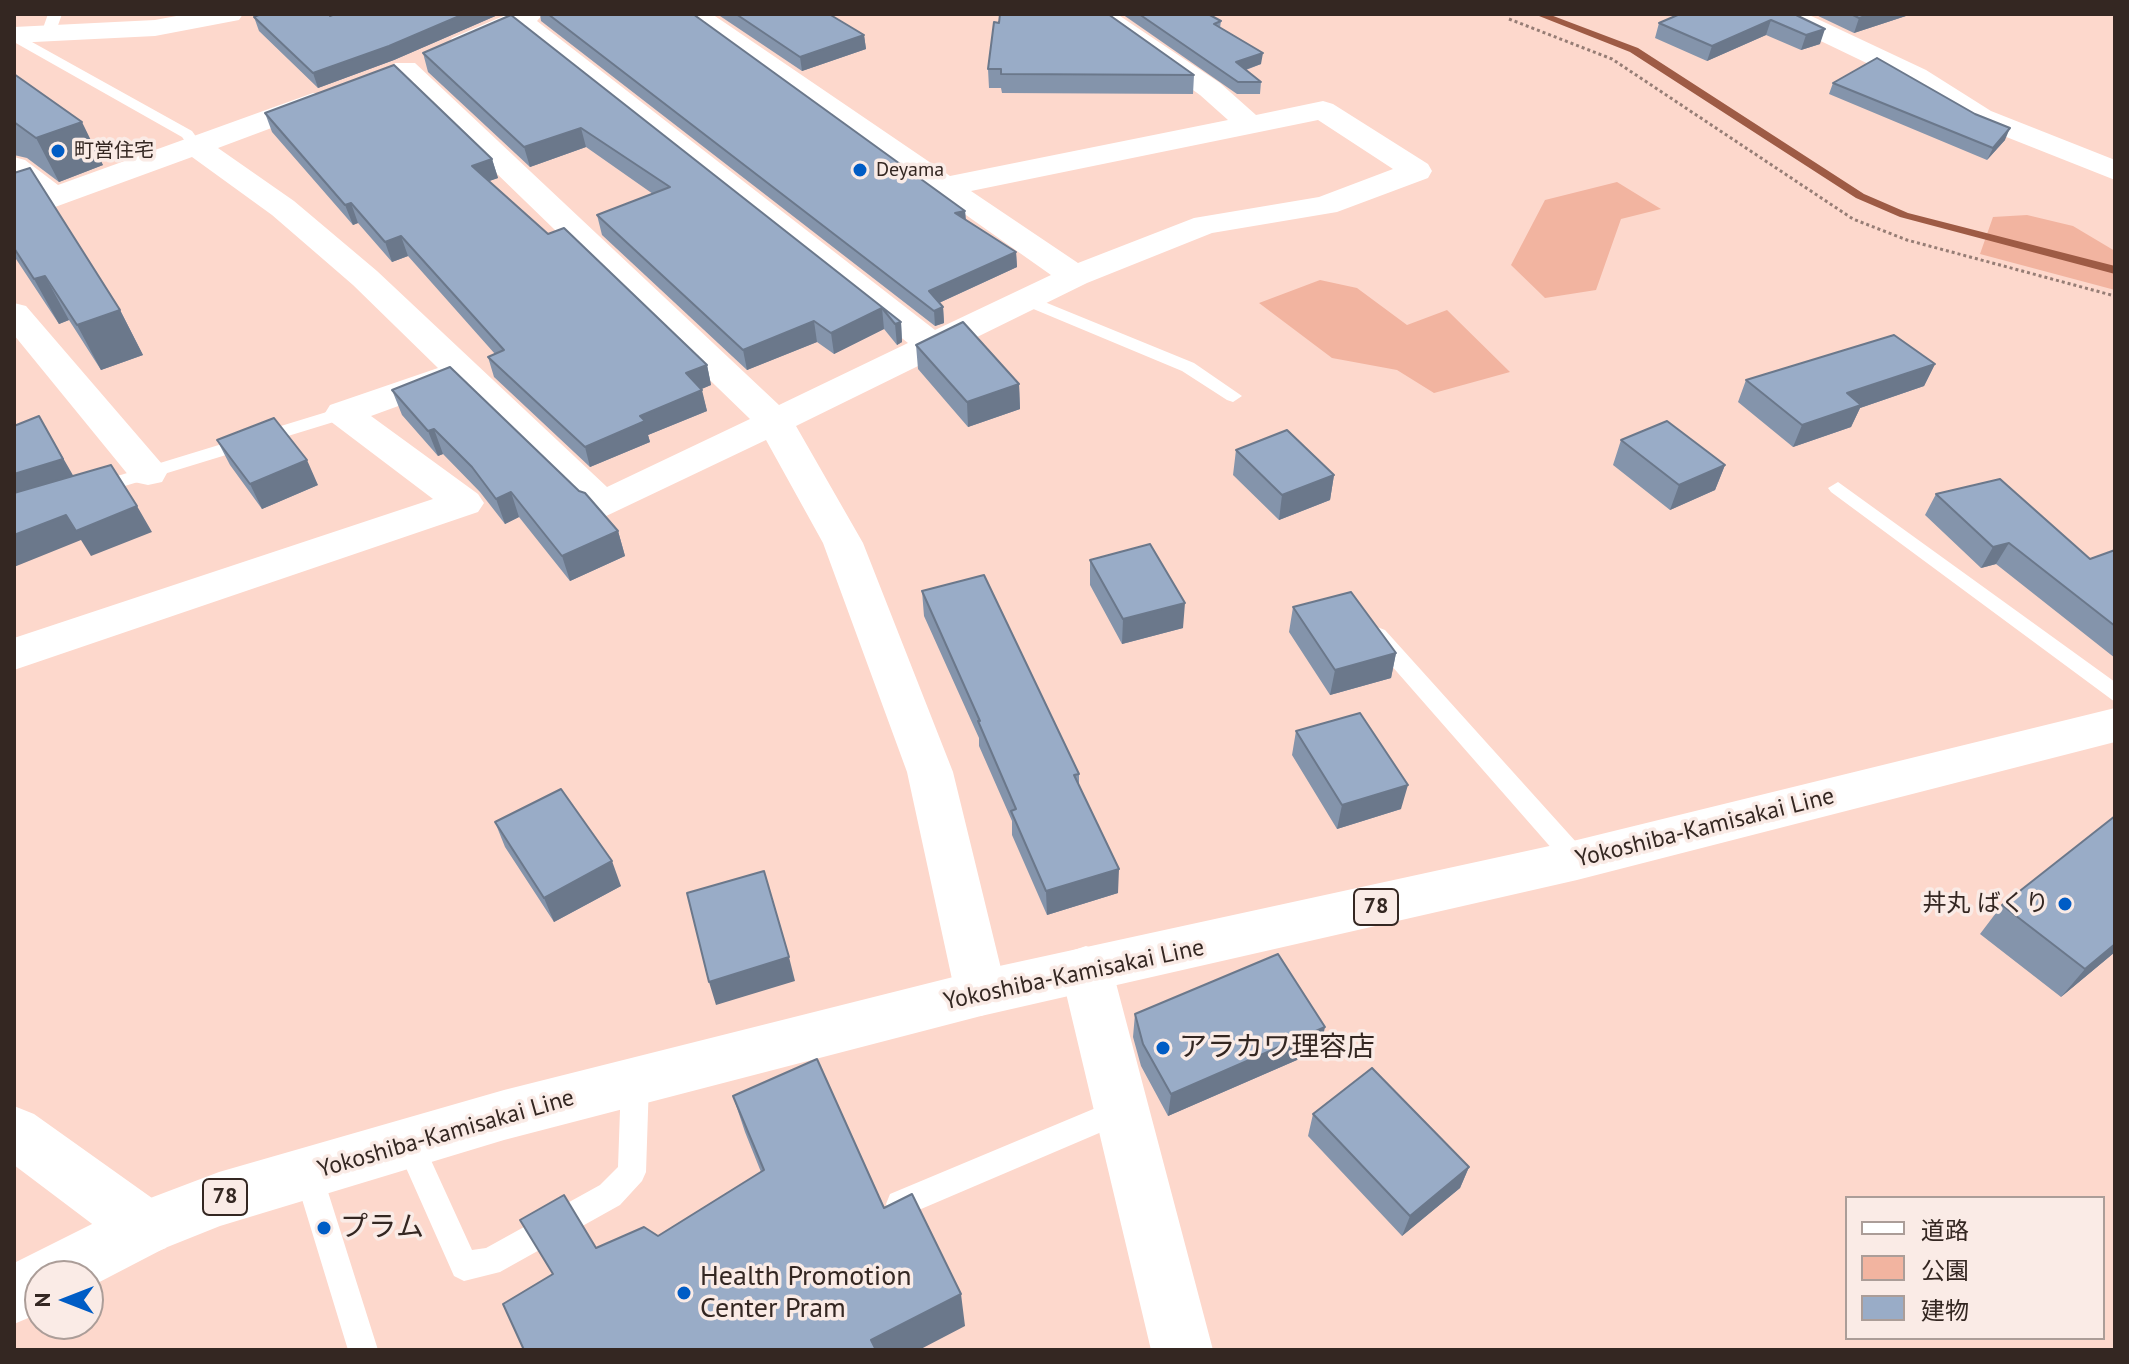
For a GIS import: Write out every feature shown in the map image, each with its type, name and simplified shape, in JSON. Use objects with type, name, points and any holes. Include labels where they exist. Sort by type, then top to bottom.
[{"type":"street","points":[[14,36],[52,22],[155,28],[230,14]]},
{"type":"street","points":[[694,14],[1075,276]]},
{"type":"street","points":[[1099,14],[1210,89],[1250,125]]},
{"type":"street","points":[[930,343],[524,16],[390,75],[775,422],[843,543],[930,772],[981,993]]},
{"type":"street","points":[[1804,16],[1916,76],[1981,117],[2115,171]]},
{"type":"street","points":[[14,212],[345,91]]},
{"type":"street","points":[[195,145],[283,208],[464,370],[602,505],[930,343],[1075,276],[1205,225],[1326,205],[1417,171],[1323,110],[948,186]]},
{"type":"street","points":[[14,166],[53,197]]},
{"type":"street","points":[[14,313],[148,473]]},
{"type":"street","points":[[343,413],[464,370]]},
{"type":"street","points":[[14,654],[464,503],[343,413]]},
{"type":"street","name":"Yokoshiba-Kamisakai Line","points":[[81,1260],[145,1228],[219,1199],[409,1143],[635,1082],[981,993],[1086,968],[1227,941],[1577,860],[2115,725]]},
{"type":"street","points":[[1086,968],[1182,1350]]},
{"type":"street","points":[[14,1132],[145,1228]]},
{"type":"lane","points":[[14,36],[187,134],[195,145]]},
{"type":"lane","points":[[1025,299],[1188,367],[1233,396]]},
{"type":"lane","points":[[73,496],[343,413]]},
{"type":"lane","points":[[1838,488],[2115,694]]},
{"type":"lane","points":[[1360,616],[1577,860]]},
{"type":"lane","points":[[409,1143],[464,1266],[490,1262],[610,1195],[632,1172],[635,1082]]},
{"type":"lane","points":[[900,1204],[1122,1110]]},
{"type":"lane","points":[[308,1173],[363,1350]]},
{"type":"path","points":[[1509,19],[1612,59],[1853,219],[1907,240],[2115,296]]},
{"type":"green space","points":[[1617,182],[1661,209],[1621,219],[1596,290],[1545,298],[1511,265],[1545,200]]},
{"type":"green space","points":[[2027,215],[2073,226],[2115,251],[2115,290],[1980,254],[1993,217]]},
{"type":"green space","points":[[1320,280],[1357,288],[1407,325],[1447,310],[1510,372],[1434,393],[1397,370],[1332,358],[1259,303]]},
{"type":"building","points":[[261,14],[464,14],[389,46],[313,73],[254,17]]},
{"type":"building","points":[[548,14],[693,14],[965,211],[955,213],[1016,252],[929,291],[943,307],[934,311]]},
{"type":"building","points":[[736,14],[829,14],[864,35],[800,57]]},
{"type":"building","points":[[1000,14],[1108,14],[1194,75],[1001,74],[1001,69],[988,69],[994,22],[999,23]]},
{"type":"building","points":[[1139,14],[1208,14],[1221,21],[1214,24],[1263,53],[1236,62],[1261,82],[1238,82]]},
{"type":"building","points":[[1680,14],[1794,14],[1825,29],[1806,35],[1771,20],[1712,46],[1659,23]]},
{"type":"building","points":[[1851,14],[1872,14],[1859,18]]},
{"type":"building","points":[[511,15],[901,322],[895,324],[882,308],[831,333],[814,321],[743,350],[597,215],[670,187],[581,128],[524,147],[423,53]]},
{"type":"building","points":[[1877,58],[1975,114],[2010,128],[1993,148],[1833,83]]},
{"type":"building","points":[[394,65],[492,159],[472,166],[548,234],[564,228],[707,365],[686,373],[702,390],[640,416],[645,421],[585,447],[488,357],[504,350],[401,236],[385,242],[351,203],[345,205],[265,113]]},
{"type":"building","points":[[14,74],[82,122],[36,138],[14,122]]},
{"type":"building","points":[[30,168],[120,310],[77,325],[45,276],[34,279],[14,248],[14,173]]},
{"type":"building","points":[[963,322],[1019,384],[967,402],[916,345]]},
{"type":"building","points":[[1894,335],[1935,364],[1847,393],[1861,405],[1802,425],[1746,380]]},
{"type":"building","points":[[450,367],[579,491],[585,493],[618,531],[562,556],[511,492],[496,499],[472,467],[434,429],[428,431],[392,390]]},
{"type":"building","points":[[39,416],[63,459],[14,474],[14,426]]},
{"type":"building","points":[[274,418],[307,460],[250,484],[217,440]]},
{"type":"building","points":[[1667,421],[1725,465],[1679,485],[1621,440]]},
{"type":"building","points":[[1287,430],[1334,475],[1282,495],[1236,450]]},
{"type":"building","points":[[111,465],[137,506],[76,531],[66,515],[14,535],[14,493]]},
{"type":"building","points":[[2000,479],[2090,559],[2115,550],[2115,626],[2009,543],[1993,547],[1936,494]]},
{"type":"building","points":[[1150,544],[1185,603],[1123,619],[1090,560]]},
{"type":"building","points":[[984,575],[1079,774],[1074,775],[1119,869],[1046,891],[1011,811],[1016,809],[980,721],[922,591]]},
{"type":"building","points":[[1351,592],[1396,653],[1335,670],[1293,607]]},
{"type":"building","points":[[1360,713],[1408,785],[1342,805],[1296,731]]},
{"type":"building","points":[[561,789],[612,861],[544,898],[495,822]]},
{"type":"building","points":[[2115,816],[2115,944],[2085,969],[2002,905]]},
{"type":"building","points":[[764,871],[789,957],[709,982],[687,893]]},
{"type":"building","points":[[1278,954],[1325,1027],[1171,1094],[1143,1044],[1135,1014]]},
{"type":"building","points":[[817,1059],[884,1208],[912,1194],[961,1294],[871,1340],[876,1350],[524,1350],[503,1304],[553,1274],[520,1220],[564,1195],[596,1248],[644,1227],[658,1236],[764,1170],[733,1096]]},
{"type":"building","points":[[1372,1068],[1469,1167],[1410,1216],[1313,1114]]},
{"type":"waterway","points":[[1539,14],[1634,50],[1860,196],[1904,215],[2115,270]]},
{"type":"place","name":"町営住宅","points":[[58,151]]},
{"type":"place","name":"Deyama","points":[[860,170]]},
{"type":"place","name":"丼丸 ばくり","points":[[2065,904]]},
{"type":"place","name":"アラカワ理容店","points":[[1163,1048]]},
{"type":"place","name":"プラム","points":[[324,1228]]},
{"type":"place","name":"Health Promotion Center Pram","points":[[684,1293]]}]
